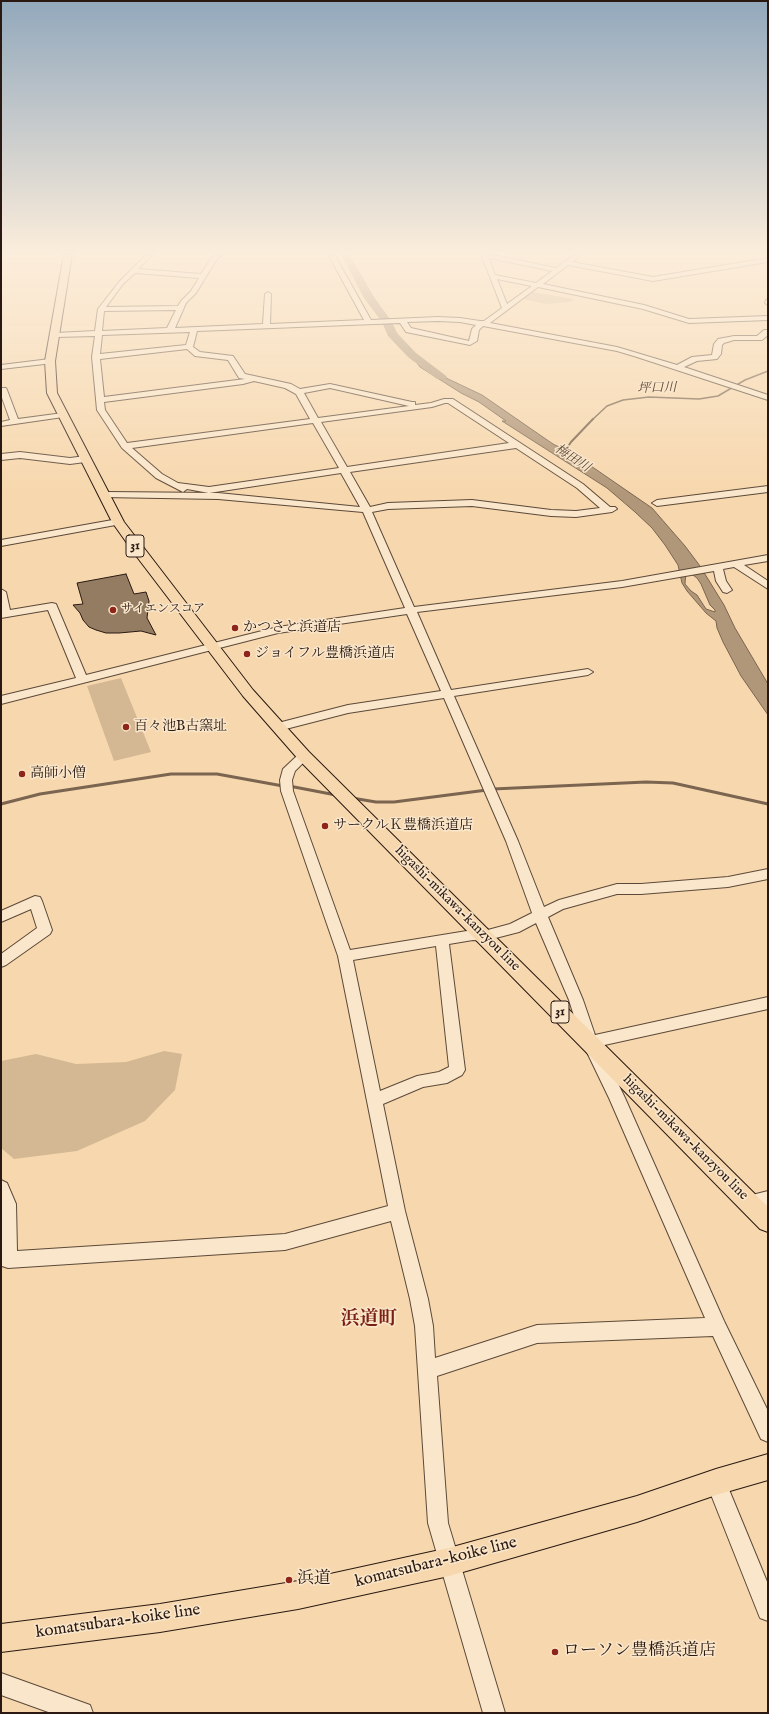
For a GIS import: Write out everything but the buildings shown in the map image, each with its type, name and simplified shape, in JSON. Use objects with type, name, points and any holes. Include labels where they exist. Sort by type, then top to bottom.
[{"type":"main road","name":"higashi-mikawa-kanzyou line","points":[[56,335],[50,361],[52,394],[118,522],[248,693],[304,756],[336,789],[352,803],[768,1222]]},
{"type":"main road","name":"komatsubara-koike line","points":[[1,1638],[160,1618],[291,1596],[449,1562],[637,1509],[716,1482],[768,1467]]},
{"type":"street","points":[[56,335],[77,334]]},
{"type":"street","points":[[98,334],[96,357],[102,410],[125,446],[144,464],[159,476],[192,493],[194,496]]},
{"type":"street","points":[[189,347],[193,334]]},
{"type":"street","points":[[426,334],[470,344],[473,341],[475,334]]},
{"type":"street","points":[[537,334],[617,349],[678,367],[768,398]]},
{"type":"street","points":[[678,367],[695,359],[714,357],[717,354],[718,344],[721,341],[734,338],[759,338],[764,334]]},
{"type":"street","points":[[96,357],[189,347]]},
{"type":"street","points":[[189,347],[190,350],[198,354],[230,358],[242,376],[288,386],[299,392],[367,510],[512,841],[540,915],[576,1000],[590,1042],[617,1098],[718,1327],[768,1432]]},
{"type":"street","points":[[1,367],[50,361]]},
{"type":"street","points":[[100,400],[243,382],[252,379]]},
{"type":"street","points":[[299,392],[330,386],[420,406]]},
{"type":"street","points":[[3,390],[15,422]]},
{"type":"street","points":[[105,495],[251,498],[367,510],[388,506],[445,502],[472,503],[551,513],[576,514],[611,509],[580,486],[450,401],[444,401],[432,405],[125,446]]},
{"type":"street","points":[[1,424],[63,415]]},
{"type":"street","points":[[176,485],[209,490],[516,445]]},
{"type":"street","points":[[1,457],[20,455],[70,460],[85,459]]},
{"type":"street","points":[[657,503],[768,489]]},
{"type":"street","points":[[1,542],[118,522]]},
{"type":"street","points":[[1,700],[296,626],[622,584],[768,558]]},
{"type":"street","points":[[736,564],[768,586]]},
{"type":"street","points":[[718,567],[721,581],[727,590]]},
{"type":"street","points":[[1,592],[4,614],[52,606],[82,679]]},
{"type":"street","points":[[278,727],[348,709],[588,672]]},
{"type":"street","points":[[304,756],[289,769],[287,785],[345,956],[397,1211],[419,1299],[424,1326],[438,1524],[494,1713]]},
{"type":"street","points":[[345,956],[473,935],[484,936],[514,928],[559,905],[617,889],[641,889],[728,882],[768,874]]},
{"type":"street","points":[[1,917],[35,901],[45,930],[1,961]]},
{"type":"street","points":[[374,1101],[422,1081],[442,1078],[457,1070],[444,948],[441,941]]},
{"type":"street","points":[[590,1042],[768,1004]]},
{"type":"street","points":[[1,1188],[8,1204],[8,1260],[285,1242],[397,1211]]},
{"type":"street","points":[[750,1203],[768,1199]]},
{"type":"street","points":[[428,1370],[537,1334],[718,1327]]},
{"type":"street","points":[[716,1482],[768,1610]]},
{"type":"street","points":[[1,1684],[82,1713]]},
{"type":"shaded area","points":[[121,678],[151,752],[114,761],[87,686]]},
{"type":"shaded area","points":[[164,1051],[182,1054],[175,1090],[145,1121],[77,1151],[14,1159],[1,1148],[1,1061],[36,1054],[76,1064],[126,1062]]},
{"type":"water","points":[[425,361],[444,377],[482,395],[553,444],[575,455],[652,508],[700,566],[724,605],[735,628],[768,684],[768,715],[741,676],[723,642],[717,628],[716,621],[706,613],[687,591],[682,583],[678,565],[652,528],[607,488],[502,421],[506,421],[479,402],[461,393],[420,367],[417,363]],"holes":[[[686,570],[697,578],[710,605],[715,612],[706,609],[697,595],[685,584]]]},
{"type":"waterway","name":"梅田川","points":[[392,334],[412,355],[441,377]]},
{"type":"waterway","name":"坪口川","points":[[592,420],[607,406],[623,400],[649,397],[699,399],[718,396],[745,380],[768,371]]},
{"type":"waterway","name":"坪口川","points":[[564,453],[571,442],[592,420]]},
{"type":"waterway","points":[[1,804],[40,794],[171,774],[217,774],[283,786]]},
{"type":"waterway","points":[[493,789],[646,782],[673,783],[768,804]]},
{"type":"waterway","points":[[289,786],[336,795]]},
{"type":"waterway","points":[[352,798],[376,802],[394,802],[487,790]]},
{"type":"place","name":"サイエンスコア","points":[[113,610]]},
{"type":"place","name":"かつさと浜道店","points":[[235,628]]},
{"type":"place","name":"ジョイフル豊橋浜道店","points":[[247,654]]},
{"type":"place","name":"百々池B古窯址","points":[[126,727]]},
{"type":"place","name":"高師小僧","points":[[22,774]]},
{"type":"place","name":"サークルＫ豊橋浜道店","points":[[325,826]]},
{"type":"place","name":"浜道","points":[[289,1580]]},
{"type":"place","name":"ローソン豊橋浜道店","points":[[555,1652]]},
{"type":"district","name":"浜道町","points":[[369,1320]]}]
